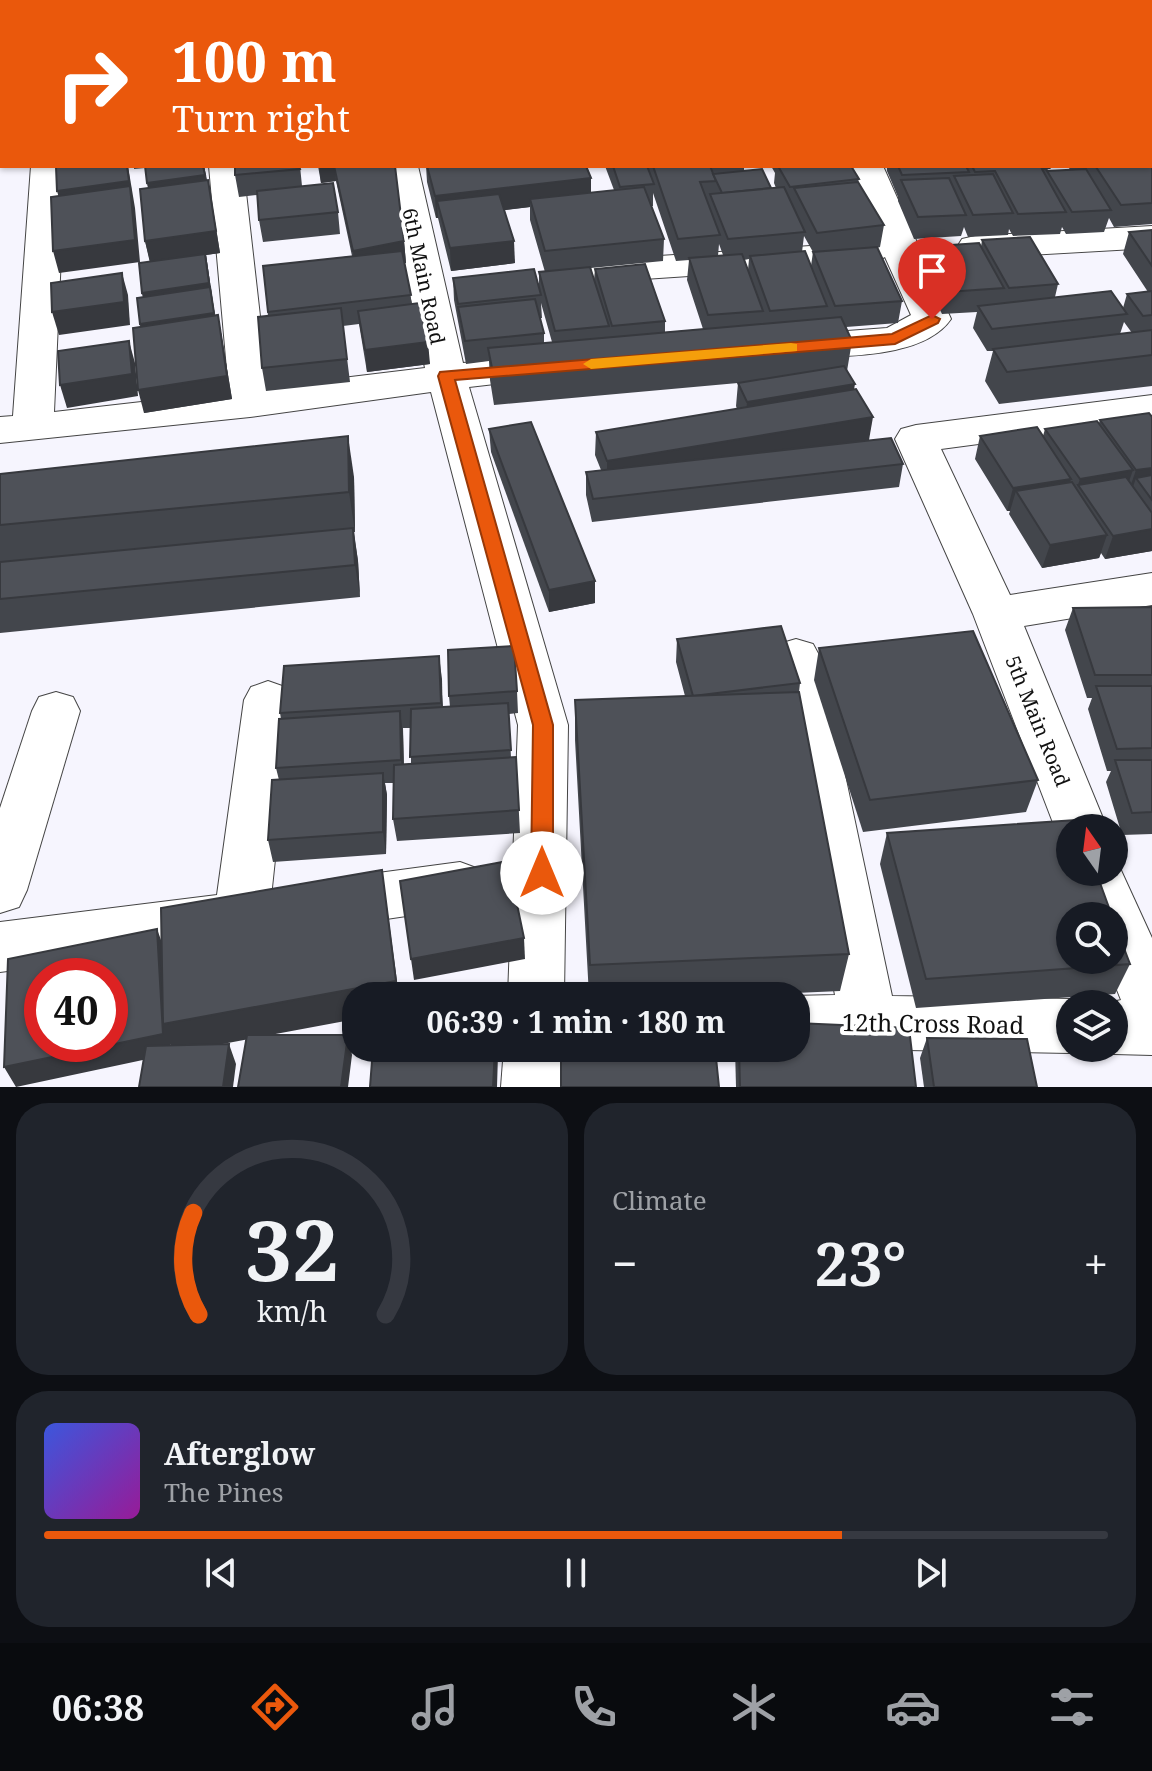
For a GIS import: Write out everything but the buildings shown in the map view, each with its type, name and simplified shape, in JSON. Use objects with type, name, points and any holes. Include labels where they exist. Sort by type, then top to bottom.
[{"type":"street","points":[[48,168],[17,428],[250,404],[446,376],[585,364]]},
{"type":"street","points":[[226,168],[250,404]]},
{"type":"street","name":"6th Main Road","points":[[401,168],[446,376],[543,725],[542,873],[537,982]]},
{"type":"street","points":[[756,350],[895,339],[932,319],[926,250],[867,168]]},
{"type":"street","points":[[569,273],[1152,237]]},
{"type":"street","name":"5th Main Road","points":[[1075,814],[996,614],[916,439],[1152,408]]},
{"type":"street","points":[[996,614],[1152,589]]},
{"type":"street","points":[[796,657],[869,1021]]},
{"type":"street","points":[[242,916],[268,700]]},
{"type":"street","points":[[0,890],[56,711]]},
{"type":"street","points":[[0,947],[542,873]]},
{"type":"street","points":[[1104,886],[1152,1007]]},
{"type":"street","name":"12th Cross Road","points":[[810,1021],[1056,1026]]},
{"type":"street","points":[[1128,1027],[1152,1028]]},
{"type":"street","points":[[531,1087],[532,1062]]},
{"type":"slow traffic","points":[[591,364],[791,348]]},
{"type":"route","points":[[542,873],[543,725],[446,376],[895,339],[932,319]]}]
